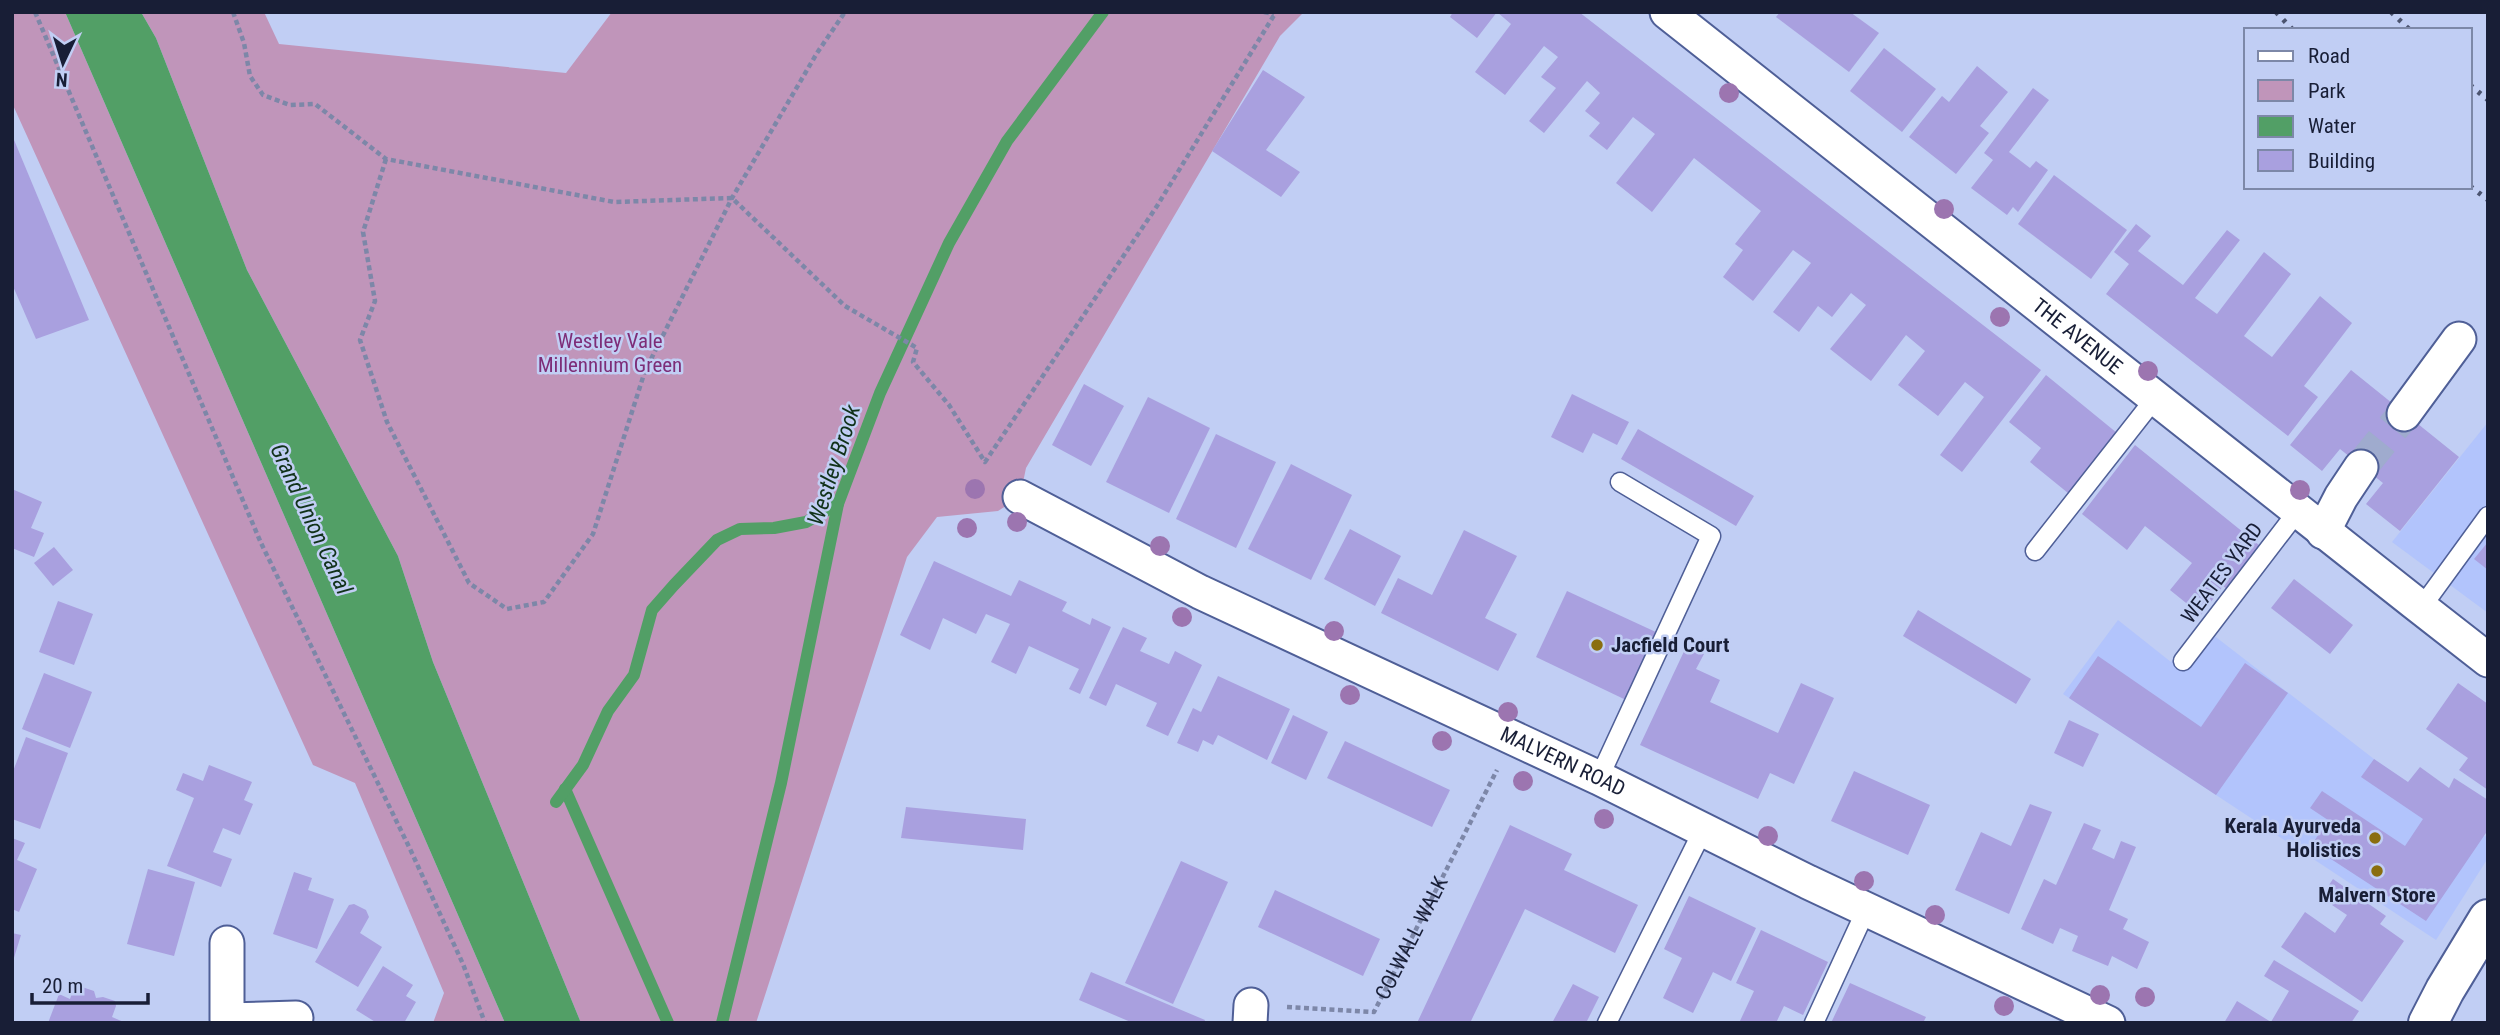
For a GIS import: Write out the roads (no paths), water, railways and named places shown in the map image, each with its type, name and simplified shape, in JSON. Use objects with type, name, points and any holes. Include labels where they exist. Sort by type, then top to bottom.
[{"type":"main road","points":[[2428,1023],[2488,919]]},
{"type":"street","name":"THE AVENUE","points":[[1667,12],[2156,397],[2297,512],[2488,660]]},
{"type":"street","points":[[2404,414],[2459,339]]},
{"type":"street","points":[[2323,532],[2341,497],[2361,467]]},
{"type":"street","name":"MALVERN ROAD","points":[[1020,497],[1200,592],[1599,778],[1866,910],[2108,1023]]},
{"type":"street","points":[[227,943],[227,1022],[299,1020]]},
{"type":"lane","points":[[2035,551],[2156,397]]},
{"type":"lane","points":[[1599,778],[1711,536],[1620,482]]},
{"type":"lane","name":"WEATES YARD","points":[[2183,661],[2297,512]]},
{"type":"lane","points":[[2421,608],[2488,516]]},
{"type":"lane","points":[[1607,1023],[1703,830]]},
{"type":"lane","points":[[1814,1023],[1866,910]]},
{"type":"water","name":"Grand Union Canal","points":[[65,12],[141,12],[156,38],[247,270],[398,556],[433,662],[581,1023],[505,1023]]},
{"type":"waterway","name":"Westley Brook","points":[[722,1023],[781,783],[838,504],[880,393],[949,243],[1007,141],[1103,12]]},
{"type":"waterway","points":[[556,802],[583,765],[608,711],[634,675],[652,610],[674,585],[717,540],[740,529],[774,528],[806,522],[838,504]]},
{"type":"waterway","points":[[565,789],[668,1023]]},
{"type":"tunnel","points":[[2361,467],[2404,414]]},
{"type":"railway","points":[[2276,12],[2291,28]]},
{"type":"railway","points":[[2391,12],[2408,28]]},
{"type":"railway","points":[[2472,87],[2488,100]]},
{"type":"railway","points":[[2472,188],[2488,200]]},
{"type":"place","name":"Jacfield Court","points":[[1597,645]]},
{"type":"place","name":"Kerala Ayurveda Holistics","points":[[2375,838]]},
{"type":"place","name":"Malvern Store","points":[[2377,871]]},
{"type":"park label","name":"Westley Vale Millennium Green","points":[[610,353]]}]
